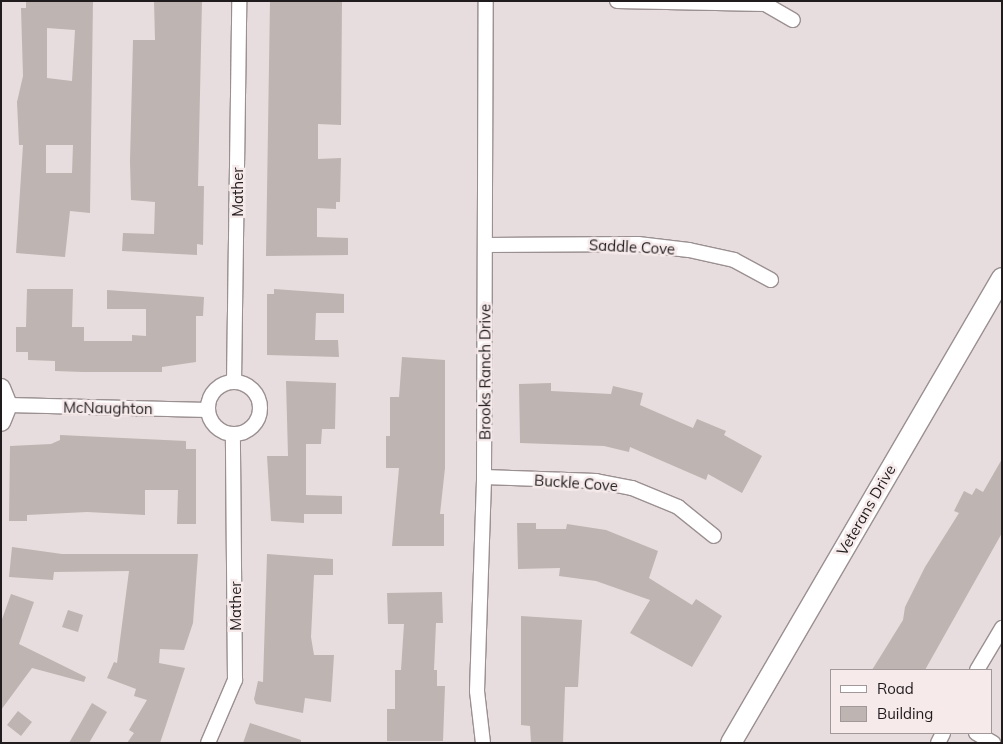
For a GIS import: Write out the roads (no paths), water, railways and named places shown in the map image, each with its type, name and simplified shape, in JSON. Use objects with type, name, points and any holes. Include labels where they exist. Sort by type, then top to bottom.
[{"type":"main road","name":"Veterans Drive","points":[[731,743],[1002,278]]},
{"type":"street","name":"Mather","points":[[234,382],[239,1]]},
{"type":"street","name":"Brooks Ranch Drive","points":[[483,743],[478,691],[484,477],[486,1]]},
{"type":"street","points":[[617,1],[765,4],[793,20]]},
{"type":"street","name":"Saddle Cove","points":[[486,245],[638,244],[689,250],[734,260],[771,280]]},
{"type":"street","points":[[234,382],[249,387],[260,407],[256,423],[233,434],[218,429],[208,410],[212,395],[234,382]]},
{"type":"street","points":[[1,388],[8,405],[1,422]]},
{"type":"street","name":"McNaughton","points":[[8,405],[208,410]]},
{"type":"street","name":"Mather","points":[[208,743],[235,680],[233,434]]},
{"type":"street","name":"Buckle Cove","points":[[484,477],[596,481],[632,488],[678,508],[714,536]]},
{"type":"street","points":[[978,669],[1002,628]]},
{"type":"street","points":[[978,734],[993,743]]}]
